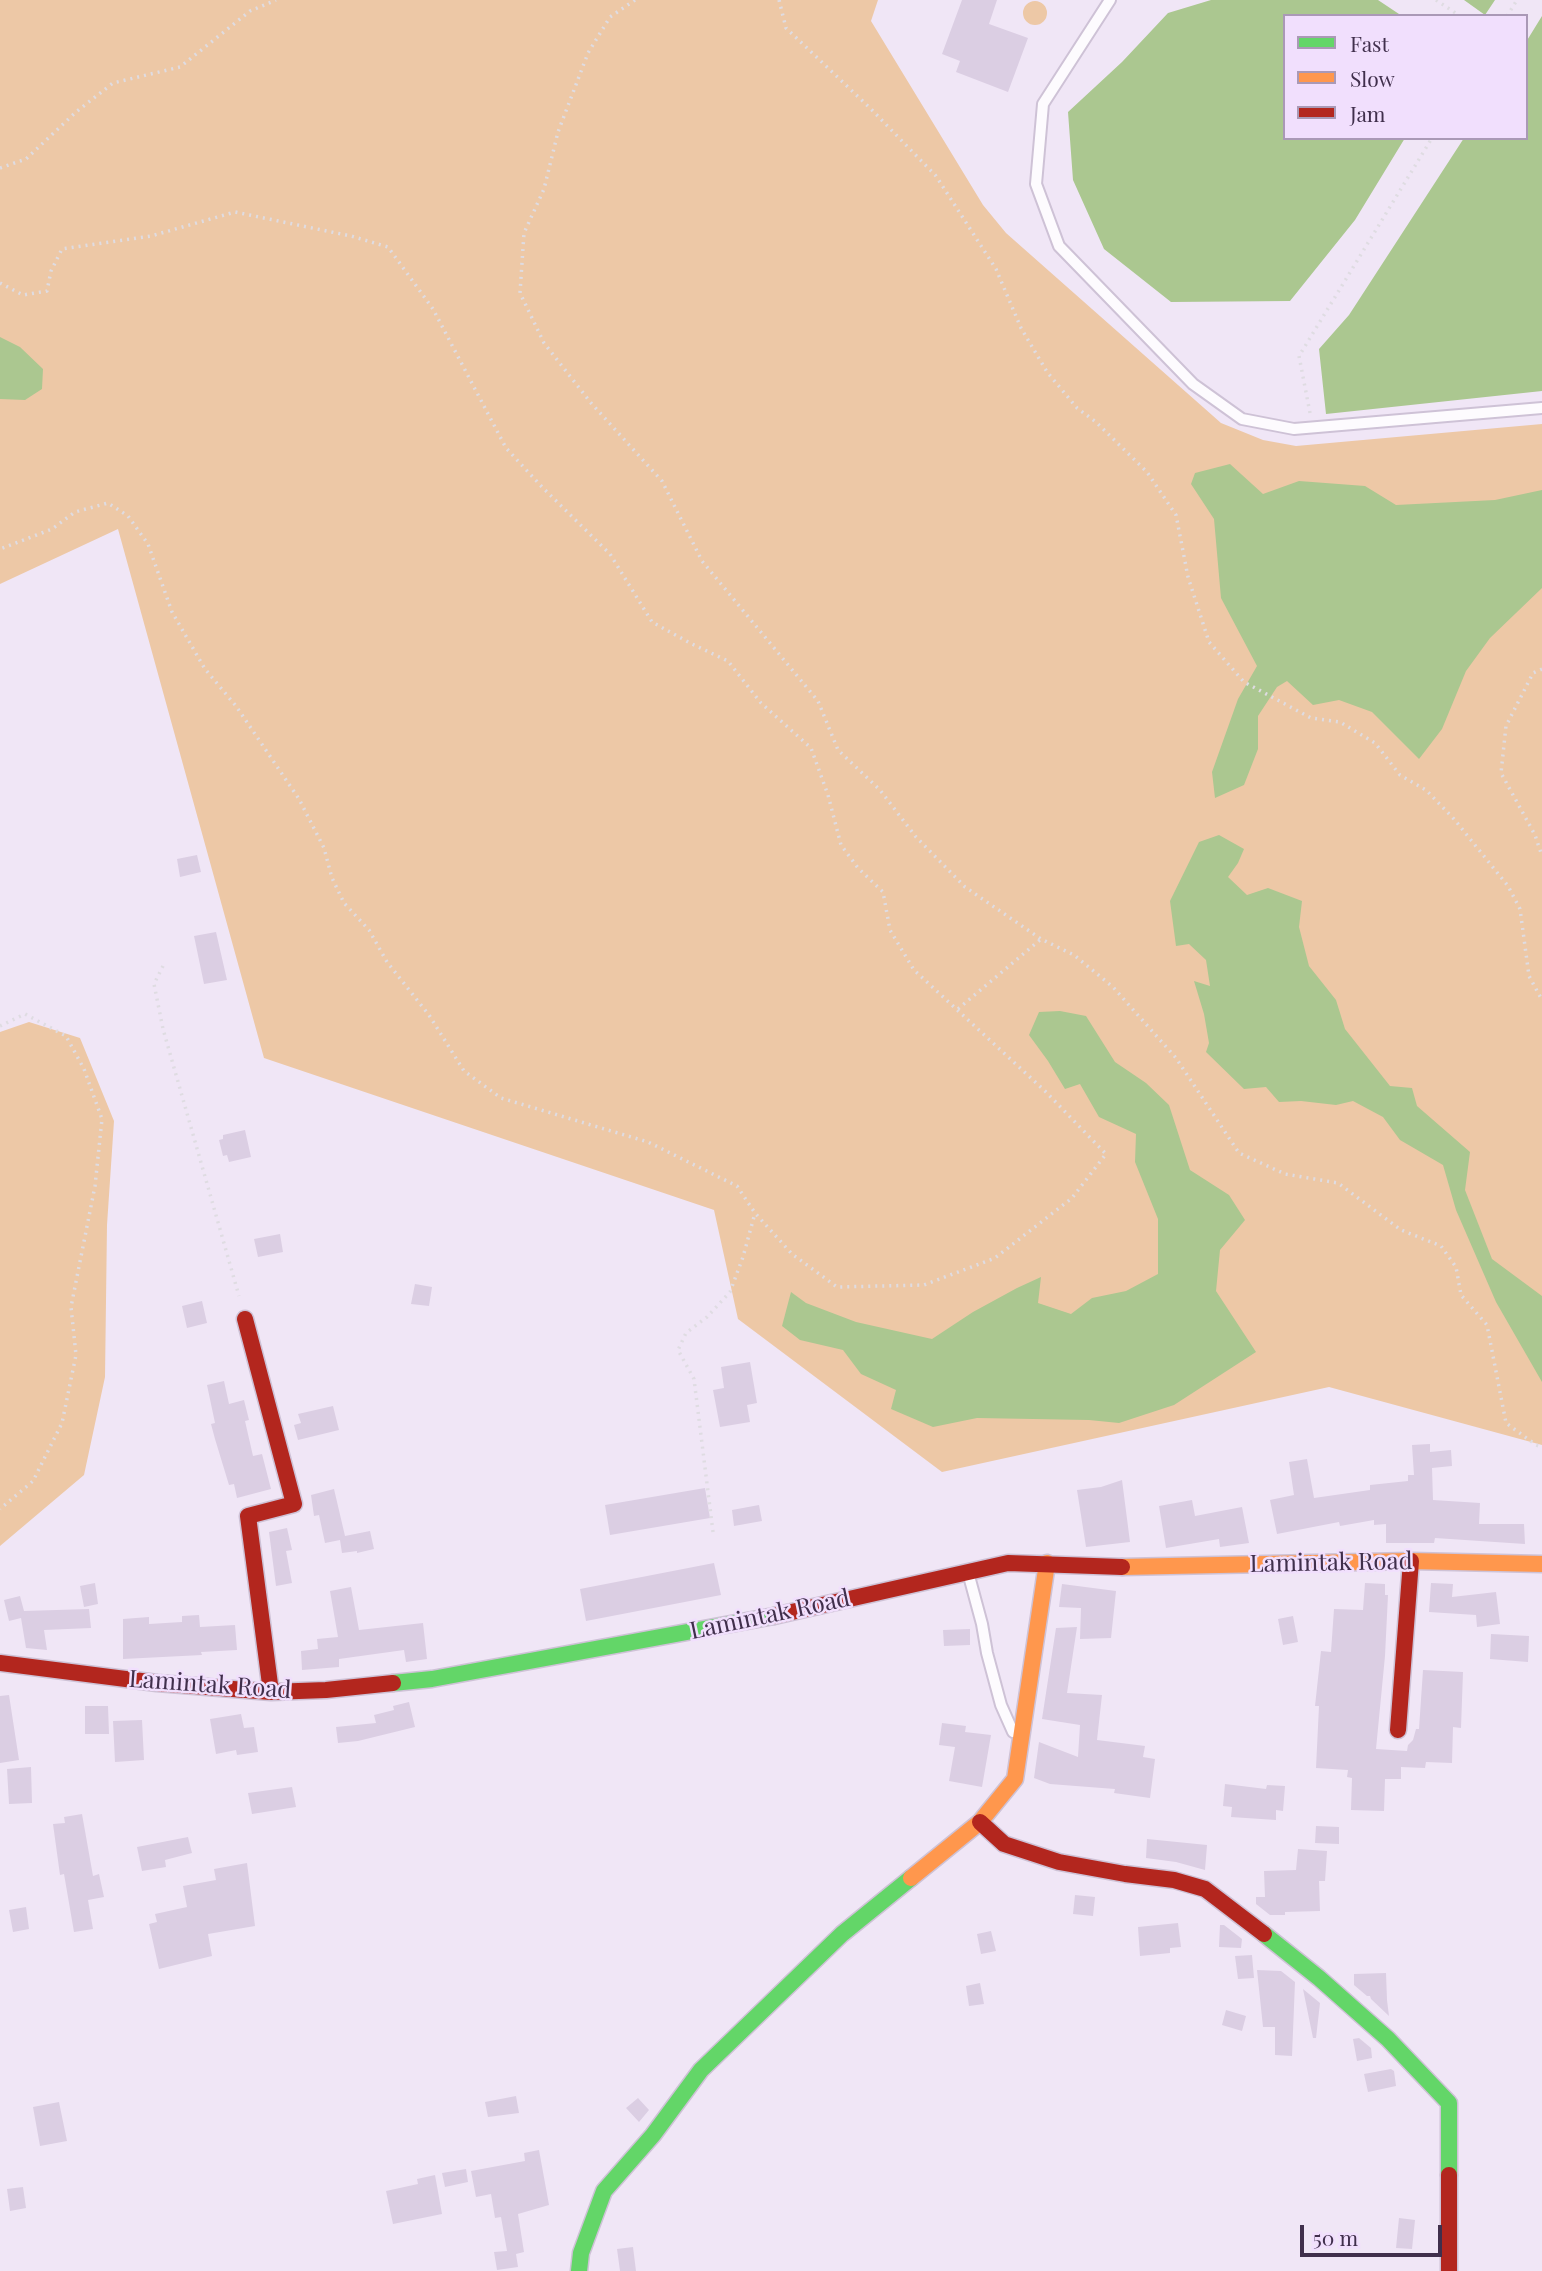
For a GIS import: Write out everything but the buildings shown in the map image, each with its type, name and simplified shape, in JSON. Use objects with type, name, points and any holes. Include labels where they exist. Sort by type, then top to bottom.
[{"type":"street","points":[[245,1319],[294,1504],[248,1516],[271,1692]]},
{"type":"street","points":[[1398,1730],[1411,1561]]},
{"type":"street","name":"Lamintak Road","points":[[0,1663],[157,1683],[271,1692],[326,1690],[432,1679],[762,1619],[1008,1563],[1119,1567],[1411,1561],[1542,1564]]},
{"type":"street","points":[[579,2271],[581,2253],[604,2191],[653,2135],[701,2070],[842,1934],[980,1822],[1015,1779],[1047,1563]]},
{"type":"street","points":[[980,1822],[1004,1844],[1059,1862],[1174,1880],[1205,1889],[1309,1970],[1388,2039],[1450,2104],[1449,2271]]},
{"type":"lane","points":[[1110,0],[1043,104],[1036,184],[1059,246],[1193,384],[1242,419],[1294,429],[1542,408]]},
{"type":"lane","points":[[968,1572],[1001,1705],[1013,1732],[1021,1737]]},
{"type":"path","points":[[0,168],[26,159],[76,112],[113,83],[180,67],[250,11],[276,0]]},
{"type":"path","points":[[635,0],[610,17],[588,53],[558,132],[544,189],[524,233],[520,293],[544,343],[591,403],[662,481],[702,561],[818,701],[838,750],[880,790],[916,837],[965,887],[1041,939],[1074,955],[1113,987],[1176,1058],[1239,1153],[1285,1174],[1338,1183],[1401,1230],[1441,1246],[1456,1267],[1461,1295],[1487,1325],[1506,1423],[1542,1447]]},
{"type":"path","points":[[779,0],[786,28],[936,176],[996,270],[1021,328],[1047,372],[1077,408],[1096,422],[1147,472],[1176,515],[1188,577],[1209,642],[1244,682],[1311,718],[1340,722],[1375,743],[1400,775],[1426,790],[1454,819],[1508,886],[1520,909],[1529,975],[1542,1000]]},
{"type":"path","points":[[1436,0],[1457,14]]},
{"type":"path","points":[[1312,427],[1299,356],[1431,140]]},
{"type":"path","points":[[0,283],[23,295],[47,291],[51,271],[62,249],[151,236],[235,212],[351,236],[388,247],[433,309],[506,448],[610,554],[652,622],[728,661],[761,703],[811,748],[828,795],[841,845],[858,868],[883,892],[890,930],[914,970],[1045,1091],[1106,1154],[1072,1198],[995,1258],[924,1285],[837,1287],[792,1254],[755,1213],[737,1186],[648,1142],[501,1098],[464,1070],[429,1015],[387,962],[369,930],[344,903],[332,877],[324,848],[299,799],[243,717],[205,669],[172,612],[148,544],[128,516],[108,503],[75,512],[52,529],[0,549]]},
{"type":"path","points":[[1542,669],[1533,673],[1506,726],[1501,773],[1535,835],[1542,856]]},
{"type":"path","points":[[958,1010],[1041,939]]},
{"type":"path","points":[[163,966],[154,984],[163,1029],[245,1319]]},
{"type":"path","points":[[0,1026],[25,1014],[66,1036],[84,1069],[102,1119],[95,1186],[71,1307],[76,1355],[62,1423],[33,1481],[0,1510]]},
{"type":"path","points":[[713,1532],[694,1379],[678,1350],[686,1333],[707,1317],[730,1292],[755,1213]]},
{"type":"shaded area","points":[[0,0],[878,0],[871,21],[983,205],[1006,233],[1221,423],[1263,440],[1296,446],[1542,424],[1542,1445],[1329,1387],[942,1472],[738,1319],[714,1210],[264,1058],[118,529],[0,584]]},
{"type":"shaded area","points":[[1211,0],[1378,0],[1399,14],[1283,14],[1283,140],[1404,140],[1355,220],[1290,301],[1171,302],[1104,249],[1073,180],[1068,112],[1122,62],[1168,13]]},
{"type":"shaded area","points":[[1464,0],[1495,0],[1484,14]]},
{"type":"shaded area","points":[[1035,1],[1046,8],[1047,13],[1040,24],[1035,25],[1024,18],[1023,13],[1030,2]]},
{"type":"shaded area","points":[[1542,16],[1542,391],[1326,414],[1319,349],[1349,315],[1463,140],[1528,140],[1528,39]]},
{"type":"shaded area","points":[[0,337],[20,347],[43,369],[42,389],[25,400],[0,399]]},
{"type":"shaded area","points":[[1230,464],[1263,494],[1299,481],[1365,486],[1396,505],[1495,500],[1542,490],[1542,588],[1490,638],[1466,671],[1442,729],[1419,759],[1372,712],[1339,700],[1313,705],[1287,681],[1277,687],[1258,716],[1258,749],[1244,785],[1215,798],[1212,772],[1238,699],[1257,666],[1221,598],[1214,519],[1191,484],[1195,473]]},
{"type":"shaded area","points":[[1219,835],[1244,849],[1228,877],[1247,895],[1268,888],[1302,901],[1299,927],[1309,966],[1336,1000],[1345,1029],[1390,1086],[1412,1088],[1417,1106],[1470,1152],[1465,1190],[1492,1259],[1542,1296],[1542,1382],[1496,1302],[1456,1210],[1443,1165],[1400,1140],[1383,1117],[1353,1101],[1336,1105],[1301,1101],[1279,1102],[1266,1087],[1244,1089],[1206,1052],[1209,1043],[1194,981],[1210,986],[1206,960],[1189,944],[1176,946],[1170,901],[1199,842]]},
{"type":"shaded area","points":[[1060,1011],[1086,1016],[1115,1062],[1146,1083],[1169,1105],[1190,1170],[1229,1195],[1245,1220],[1220,1250],[1216,1291],[1256,1352],[1174,1405],[1119,1423],[977,1418],[933,1427],[891,1409],[896,1390],[861,1374],[843,1350],[800,1340],[782,1326],[791,1292],[806,1303],[856,1322],[932,1339],[973,1312],[1041,1277],[1038,1303],[1071,1314],[1092,1298],[1126,1291],[1158,1274],[1158,1219],[1135,1162],[1136,1134],[1099,1117],[1080,1084],[1065,1089],[1029,1035],[1039,1012]]},
{"type":"shaded area","points":[[29,1022],[80,1038],[114,1121],[107,1225],[105,1377],[84,1475],[0,1546],[0,1032]]},
{"type":"traffic: fast","points":[[393,1683],[432,1679],[774,1616]]},
{"type":"traffic: fast","points":[[579,2271],[581,2253],[604,2191],[653,2135],[701,2070],[842,1934],[911,1878]]},
{"type":"traffic: fast","points":[[1264,1934],[1388,2039],[1449,2103],[1449,2175]]},
{"type":"traffic: slow","points":[[1122,1567],[1411,1561],[1542,1564]]},
{"type":"traffic: slow","points":[[911,1878],[980,1822],[1015,1779],[1047,1563]]},
{"type":"traffic: jam","points":[[245,1319],[294,1504],[248,1516],[271,1692]]},
{"type":"traffic: jam","points":[[1398,1730],[1411,1561]]},
{"type":"traffic: jam","points":[[774,1616],[1008,1563],[1122,1567]]},
{"type":"traffic: jam","points":[[0,1663],[157,1683],[271,1692],[393,1683]]},
{"type":"traffic: jam","points":[[980,1822],[1004,1844],[1059,1862],[1174,1880],[1205,1889],[1264,1934]]},
{"type":"traffic: jam","points":[[1449,2175],[1449,2271]]}]
